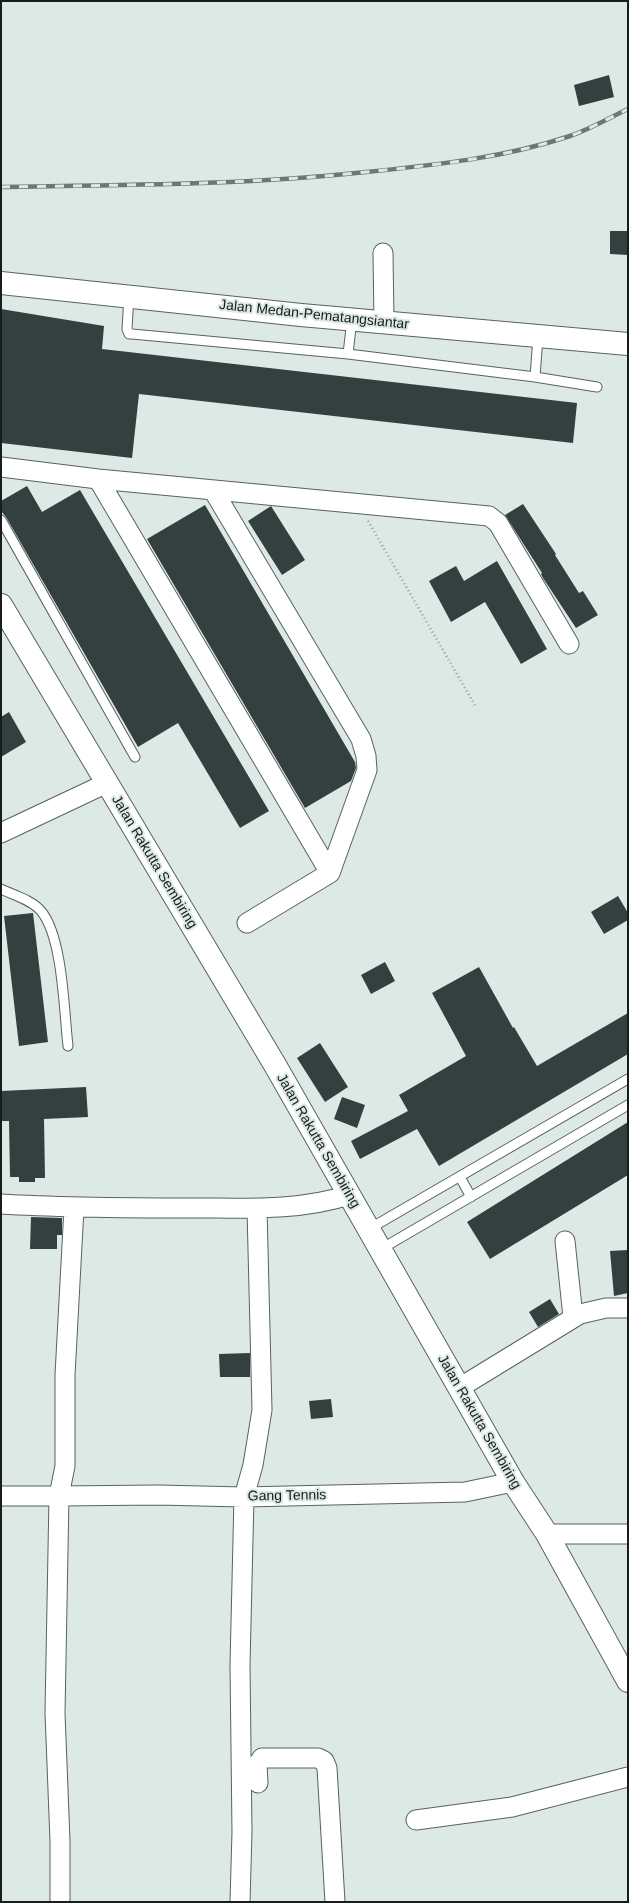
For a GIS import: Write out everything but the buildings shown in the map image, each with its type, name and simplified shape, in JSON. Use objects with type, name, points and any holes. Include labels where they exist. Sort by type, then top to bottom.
[{"type":"main road","name":"Jalan Medan-Pematangsiantar","points":[[1,283],[352,319],[628,344]]},
{"type":"main road","name":"Jalan Rakutta Sembiring","points":[[1,605],[275,1065],[513,1482],[546,1534],[628,1681]]},
{"type":"street","points":[[383,253],[384,322]]},
{"type":"street","points":[[1,467],[98,479],[488,516],[498,523],[569,644]]},
{"type":"street","points":[[98,479],[330,873]]},
{"type":"street","points":[[213,490],[361,739],[366,756],[367,770],[330,873],[247,923]]},
{"type":"street","points":[[1,833],[107,783]]},
{"type":"street","points":[[1,1204],[74,1208],[258,1209],[320,1204],[349,1195]]},
{"type":"street","points":[[60,1902],[60,1841],[55,1713],[59,1496],[65,1466],[65,1375],[74,1208]]},
{"type":"street","points":[[240,1902],[242,1832],[240,1665],[244,1497],[253,1465],[262,1410],[258,1209]]},
{"type":"street","points":[[565,1241],[573,1317]]},
{"type":"street","points":[[459,1388],[573,1317],[606,1308],[628,1308]]},
{"type":"street","name":"Gang Tennis","points":[[1,1496],[158,1495],[244,1497],[465,1492],[513,1482]]},
{"type":"street","points":[[546,1534],[628,1534]]},
{"type":"street","points":[[258,1783],[257,1765],[262,1758],[318,1758],[324,1761],[327,1768],[335,1902]]},
{"type":"street","points":[[416,1820],[512,1807],[628,1777]]},
{"type":"lane","points":[[129,296],[126,330],[132,334],[348,354],[535,377],[597,387]]},
{"type":"lane","points":[[348,354],[352,319]]},
{"type":"lane","points":[[535,377],[538,337]]},
{"type":"lane","points":[[1,520],[135,757]]},
{"type":"lane","points":[[1,889],[40,910],[47,919],[59,959],[68,1046]]},
{"type":"lane","points":[[369,1229],[628,1079]]},
{"type":"lane","points":[[381,1249],[628,1105]]},
{"type":"lane","points":[[460,1176],[470,1197]]},
{"type":"path","points":[[358,503],[476,707]]},
{"type":"railway","points":[[1,187],[184,184],[275,180],[366,172],[469,160],[520,150],[570,136],[628,109]]}]
